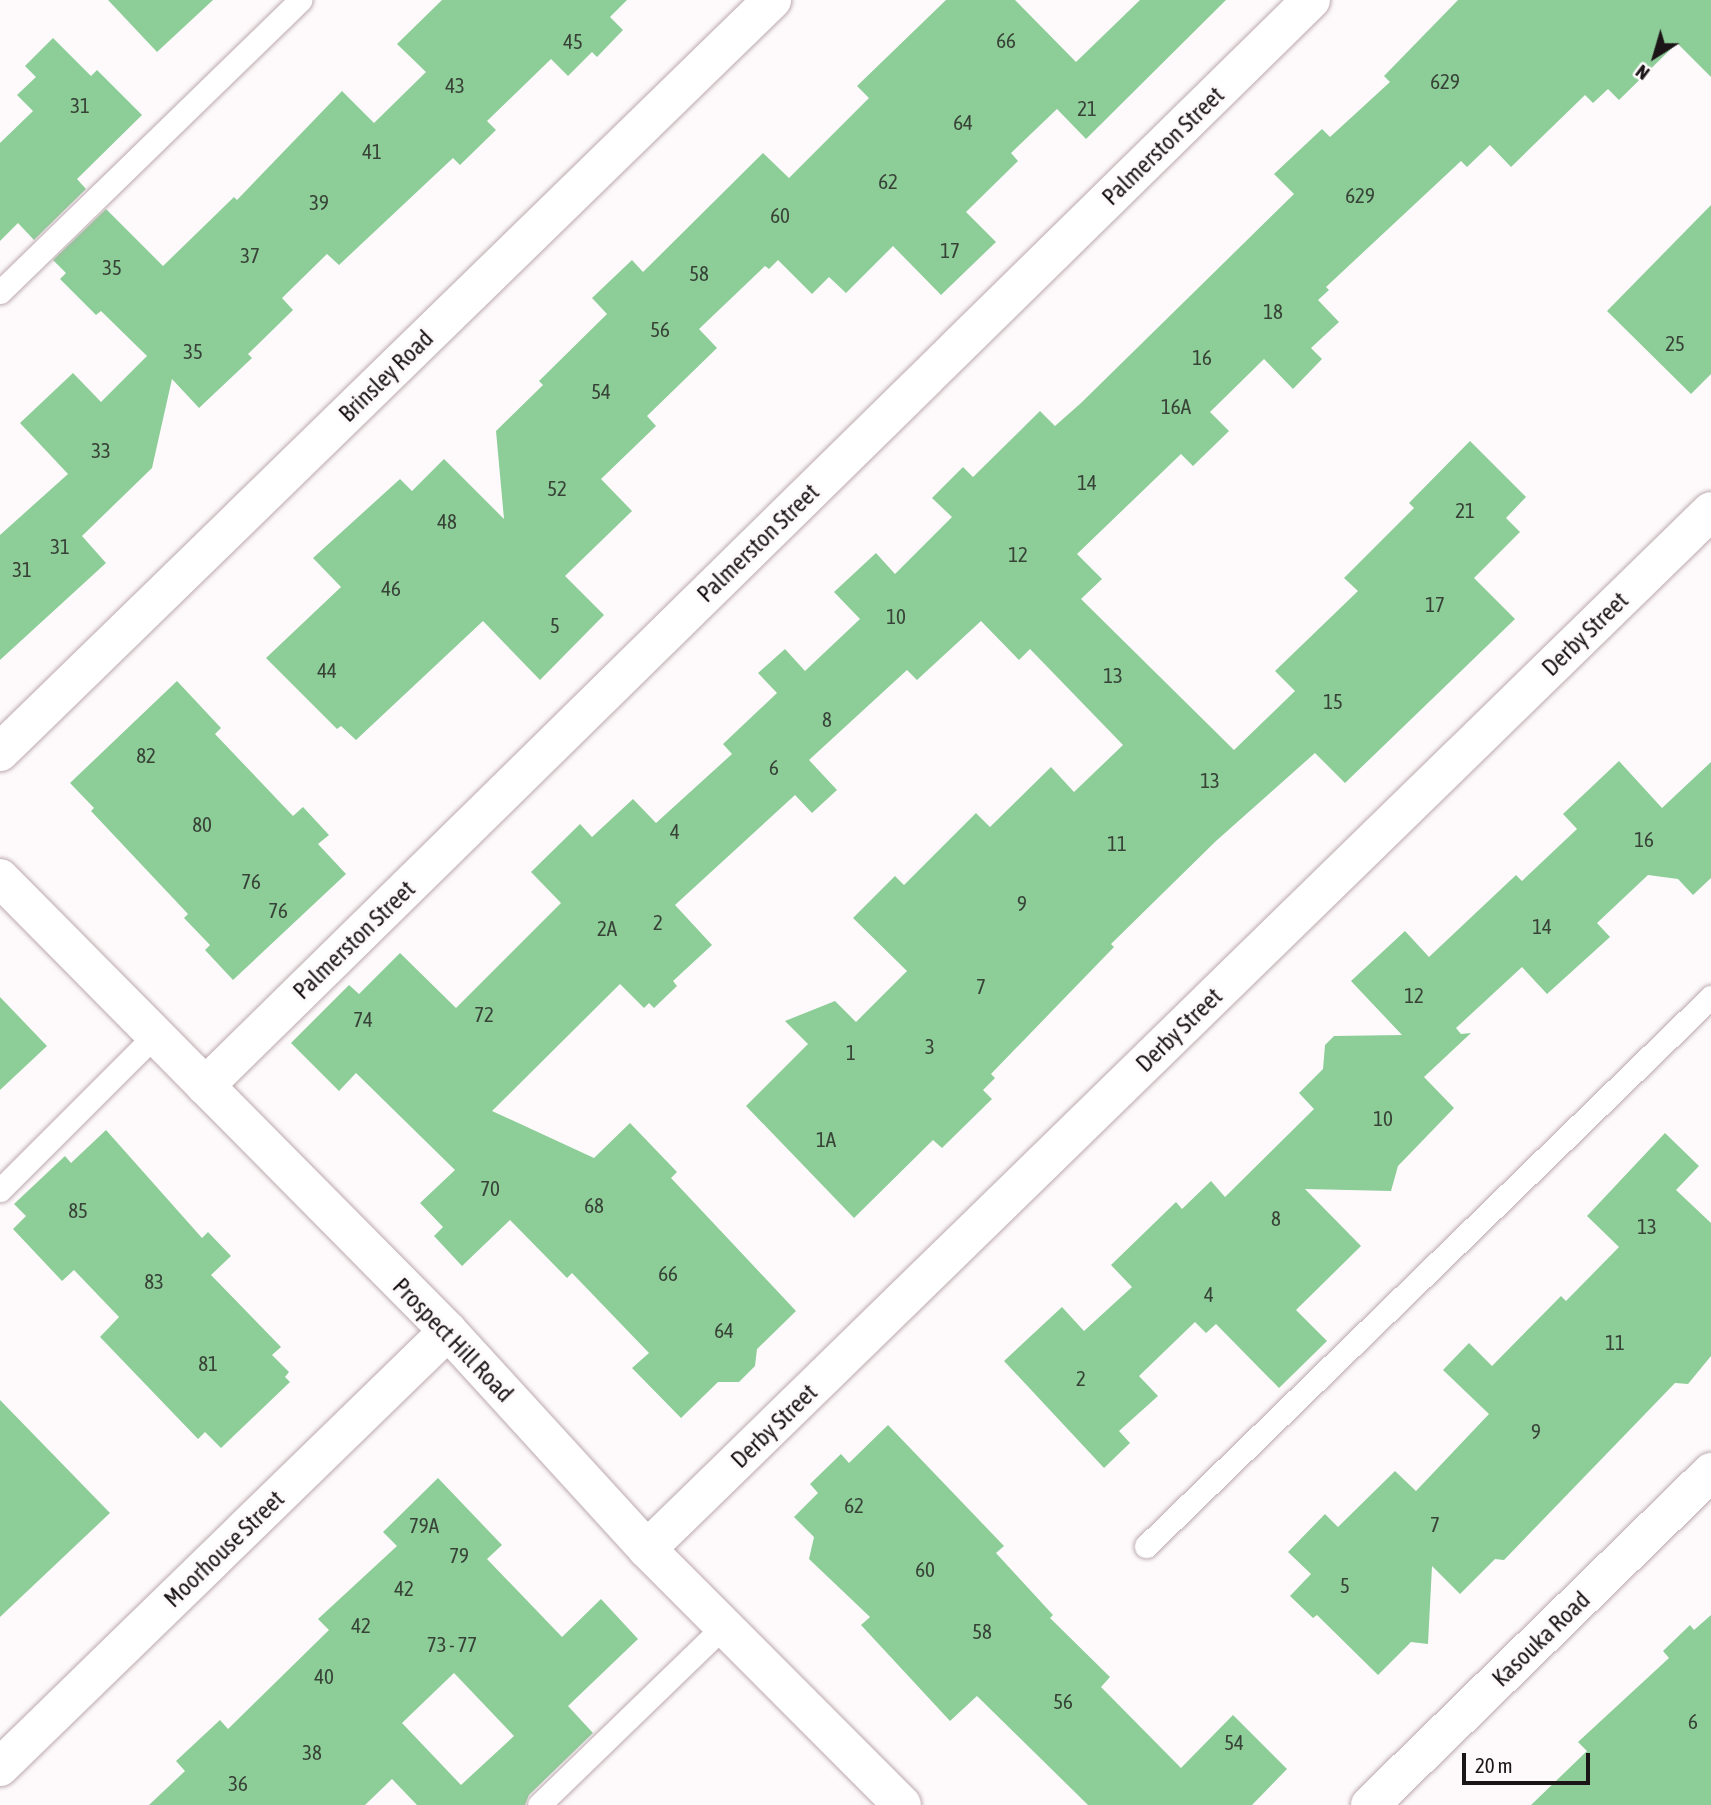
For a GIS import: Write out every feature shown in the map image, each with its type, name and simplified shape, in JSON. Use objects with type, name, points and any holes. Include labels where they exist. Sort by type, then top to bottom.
[{"type":"street","name":"Brinsley Road","points":[[0,752],[772,0]]},
{"type":"street","name":"Palmerston Street","points":[[205,1086],[1311,0]]},
{"type":"street","name":"Derby Street","points":[[648,1549],[1711,511]]},
{"type":"street","name":"Prospect Hill Road","points":[[0,878],[448,1332],[648,1549],[902,1805]]},
{"type":"street","name":"Moorhouse Street","points":[[0,1767],[448,1332]]},
{"type":"street","name":"Kasouka Road","points":[[1370,1805],[1711,1472]]},
{"type":"lane","points":[[0,292],[300,0]]},
{"type":"lane","points":[[1146,1546],[1711,997]]},
{"type":"lane","points":[[0,1190],[155,1035]]},
{"type":"lane","points":[[540,1805],[724,1626]]},
{"type":"building","points":[[108,0],[213,0],[157,52]]},
{"type":"building","points":[[442,0],[627,0],[610,17],[623,30],[597,57],[592,52],[568,76],[551,59],[487,121],[496,130],[460,165],[453,158],[339,265],[327,254],[282,298],[293,310],[248,354],[252,358],[199,408],[172,379],[152,468],[82,536],[106,563],[0,660],[0,535],[68,474],[20,423],[73,373],[101,402],[147,356],[101,311],[96,315],[60,279],[66,273],[53,260],[106,209],[163,266],[234,197],[237,200],[342,91],[374,123],[426,72],[397,44]]},
{"type":"building","points":[[946,0],[1015,0],[1076,62],[1140,0],[1226,0],[1086,139],[1057,109],[1011,153],[1018,161],[966,212],[996,242],[941,295],[893,246],[846,293],[829,277],[812,294],[778,260],[769,269],[765,266],[699,329],[717,348],[647,416],[656,426],[601,479],[632,511],[565,576],[604,615],[540,680],[483,621],[356,740],[341,726],[337,729],[266,658],[341,587],[313,558],[400,479],[412,491],[444,459],[504,519],[496,431],[543,385],[539,381],[607,314],[592,298],[632,260],[643,272],[763,153],[789,178],[869,98],[857,86]]},
{"type":"building","points":[[1458,0],[1711,0],[1711,77],[1677,43],[1619,100],[1608,89],[1593,103],[1585,95],[1511,167],[1490,145],[1467,167],[1461,161],[1326,287],[1329,290],[1318,300],[1339,322],[1311,348],[1322,359],[1293,389],[1264,359],[1210,412],[1229,431],[1193,466],[1181,454],[1077,554],[1102,579],[1081,599],[1234,750],[1295,691],[1275,671],[1358,591],[1344,578],[1414,508],[1409,503],[1470,441],[1526,497],[1506,518],[1520,532],[1474,578],[1515,619],[1345,783],[1315,753],[1216,841],[1111,944],[1114,947],[991,1074],[995,1078],[983,1090],[992,1099],[942,1148],[933,1140],[854,1218],[746,1106],[808,1044],[785,1021],[835,1001],[856,1022],[907,971],[853,918],[895,876],[904,885],[976,813],[990,827],[1051,767],[1074,792],[1123,745],[1030,649],[1019,660],[981,621],[917,680],[907,670],[809,760],[837,790],[812,813],[795,795],[675,905],[712,945],[673,981],[677,986],[654,1008],[649,1003],[644,1008],[620,984],[492,1111],[594,1158],[630,1123],[677,1172],[671,1178],[796,1311],[757,1349],[755,1366],[739,1382],[718,1382],[681,1418],[632,1368],[649,1353],[572,1273],[567,1278],[510,1220],[462,1266],[434,1236],[443,1227],[420,1203],[455,1170],[356,1073],[339,1091],[291,1043],[349,985],[359,994],[400,953],[456,1008],[561,903],[531,872],[580,824],[592,837],[633,799],[656,823],[732,754],[723,744],[777,693],[758,673],[785,649],[805,671],[860,619],[834,592],[876,553],[895,574],[952,517],[932,498],[963,467],[973,477],[1040,411],[1055,426],[1081,403],[1294,194],[1274,174],[1322,129],[1330,137],[1390,82],[1384,76]]},
{"type":"building","points":[[53,38],[91,76],[97,70],[142,115],[77,179],[86,189],[34,240],[18,223],[0,241],[0,143],[33,111],[17,95],[36,77],[25,66]]},
{"type":"building","points":[[1711,205],[1711,374],[1691,394],[1607,311]]},
{"type":"building","points":[[177,681],[221,728],[215,734],[293,816],[303,807],[329,835],[318,844],[346,874],[233,980],[205,950],[210,945],[184,918],[188,914],[91,811],[94,808],[70,783]]},
{"type":"building","points":[[1619,761],[1662,808],[1711,762],[1711,878],[1693,895],[1678,879],[1648,875],[1597,923],[1610,937],[1547,994],[1522,967],[1456,1028],[1461,1034],[1471,1033],[1424,1077],[1454,1108],[1398,1166],[1391,1191],[1305,1189],[1361,1246],[1296,1310],[1327,1341],[1279,1388],[1216,1324],[1206,1333],[1195,1322],[1139,1376],[1158,1396],[1119,1431],[1130,1443],[1104,1468],[1004,1361],[1062,1307],[1084,1331],[1132,1287],[1111,1265],[1176,1202],[1182,1209],[1211,1181],[1225,1197],[1314,1109],[1299,1093],[1323,1069],[1325,1045],[1334,1036],[1402,1035],[1351,981],[1405,931],[1429,957],[1516,875],[1522,881],[1577,829],[1563,814]]},
{"type":"building","points":[[0,997],[47,1046],[0,1090]]},
{"type":"building","points":[[106,1130],[202,1238],[208,1232],[231,1256],[211,1275],[281,1347],[272,1355],[289,1372],[285,1377],[290,1382],[221,1448],[205,1432],[198,1439],[100,1337],[119,1317],[74,1270],[62,1281],[13,1229],[26,1216],[14,1204],[65,1156],[71,1163]]},
{"type":"building","points":[[1665,1133],[1699,1166],[1676,1190],[1711,1223],[1711,1356],[1688,1384],[1675,1383],[1504,1560],[1495,1559],[1460,1594],[1432,1566],[1428,1644],[1411,1642],[1378,1675],[1317,1615],[1313,1618],[1290,1596],[1311,1574],[1288,1552],[1325,1514],[1338,1527],[1395,1471],[1416,1491],[1489,1414],[1443,1370],[1469,1343],[1492,1366],[1561,1296],[1566,1301],[1619,1247],[1587,1216]]},
{"type":"building","points":[[0,1400],[110,1513],[0,1617]]},
{"type":"building","points":[[888,1425],[1004,1546],[996,1553],[1053,1615],[1050,1618],[1110,1677],[1101,1687],[1181,1768],[1233,1715],[1287,1769],[1252,1805],[1088,1805],[977,1696],[950,1721],[861,1625],[870,1617],[809,1559],[814,1537],[794,1517],[818,1493],[810,1484],[841,1454],[849,1463]]},
{"type":"building","points":[[438,1478],[502,1545],[487,1559],[562,1637],[601,1599],[638,1639],[568,1706],[593,1733],[529,1795],[525,1805],[417,1805],[392,1779],[365,1805],[149,1805],[185,1771],[176,1761],[220,1720],[228,1729],[329,1630],[318,1619],[397,1546],[383,1532]],"holes":[[[454,1673],[514,1736],[461,1785],[402,1723]]]},
{"type":"building","points":[[1711,1615],[1711,1805],[1531,1805],[1587,1751],[1578,1742],[1669,1658],[1663,1651],[1690,1625],[1694,1630]]}]
